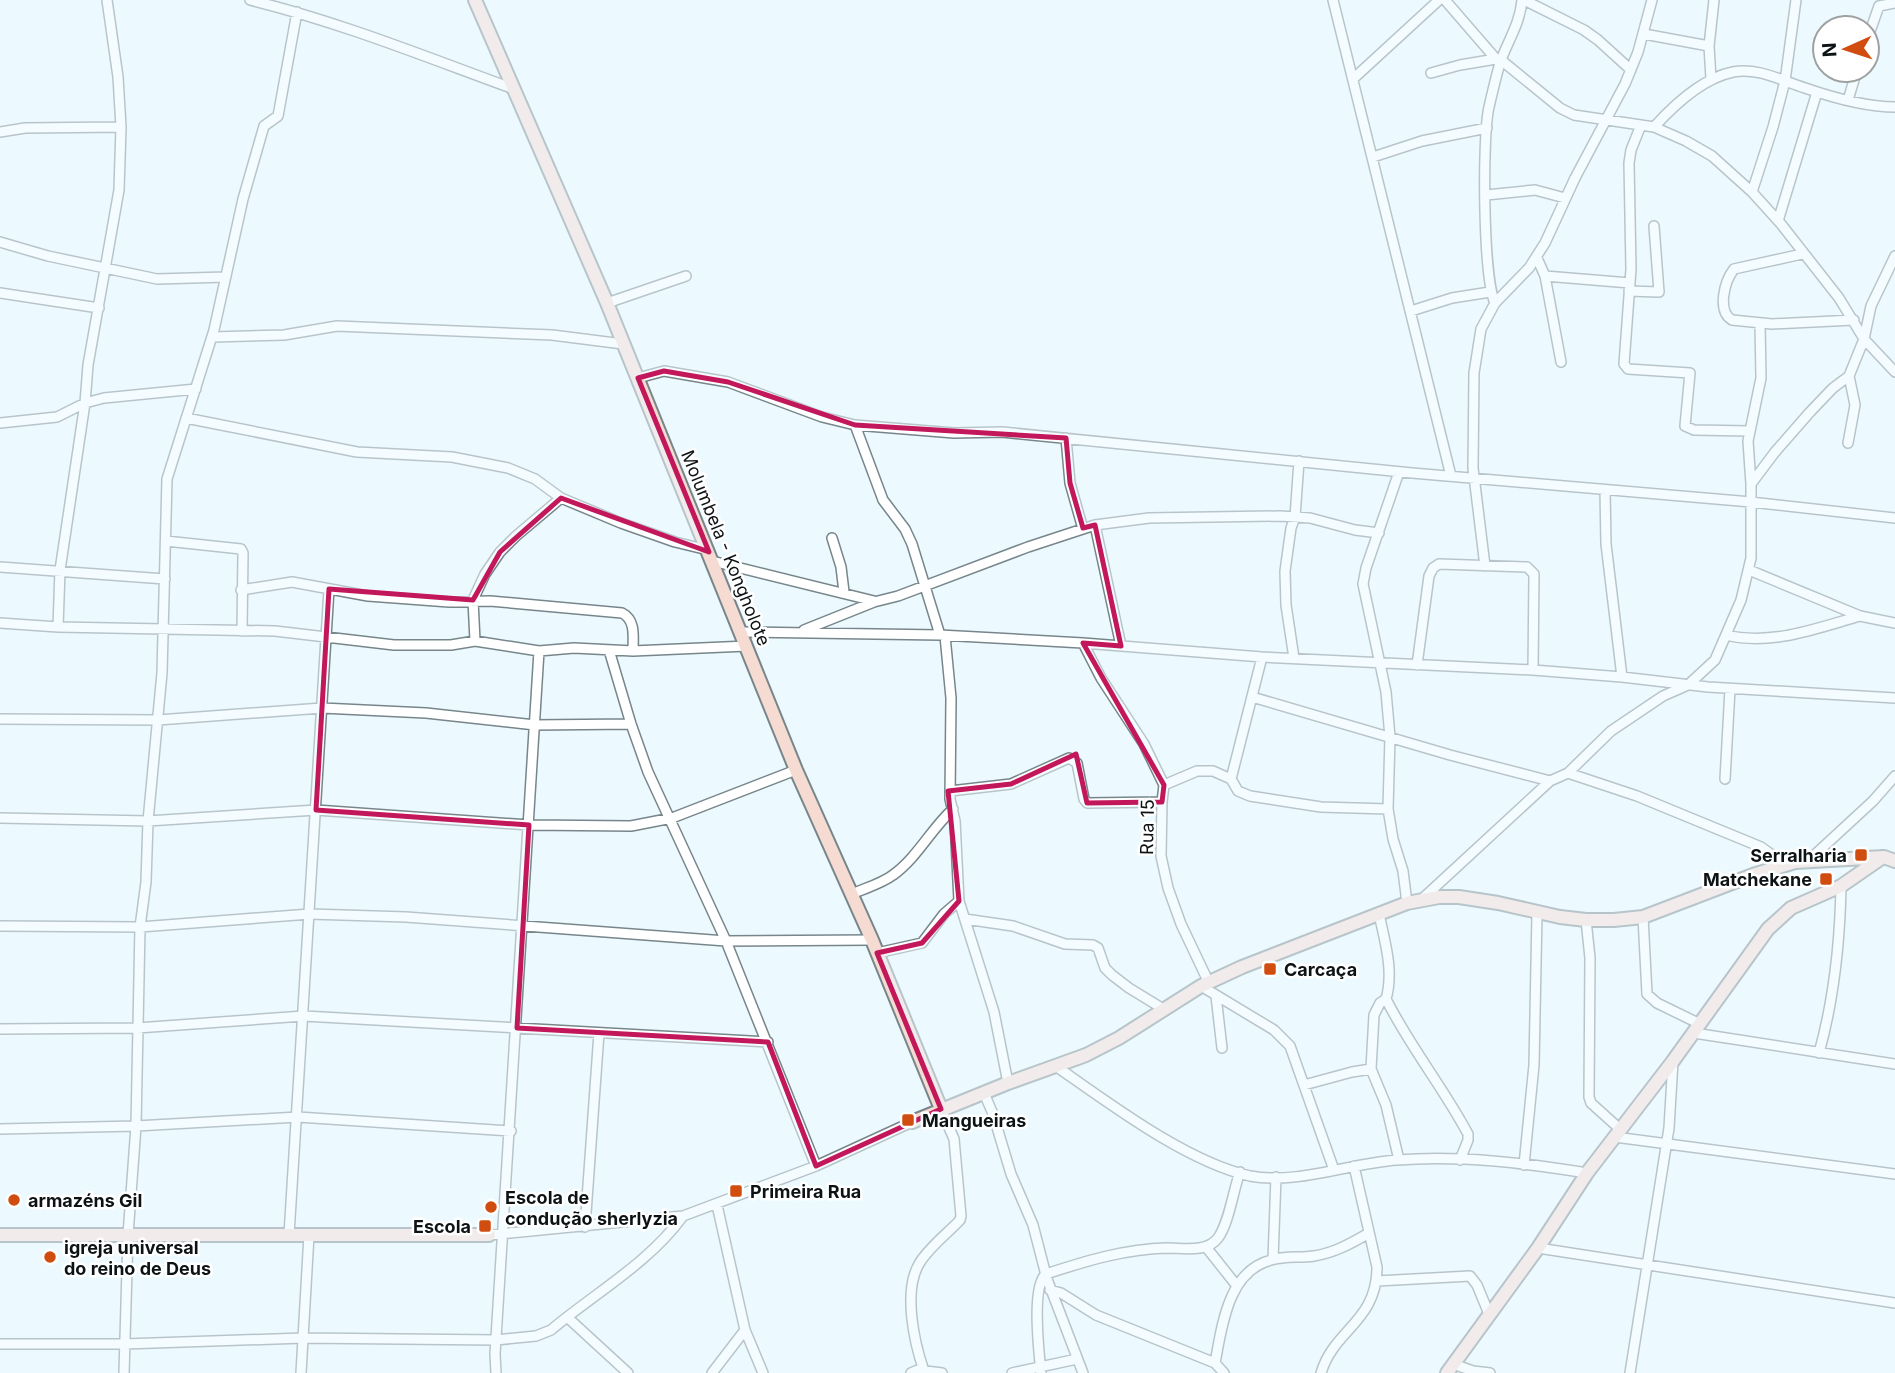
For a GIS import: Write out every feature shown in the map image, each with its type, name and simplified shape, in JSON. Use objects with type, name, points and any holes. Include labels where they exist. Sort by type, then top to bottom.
[{"type":"street","points":[[58,627],[60,570],[85,403],[88,365],[119,190],[121,127],[118,77],[107,0]]},
{"type":"street","points":[[250,0],[297,12],[514,89]]},
{"type":"street","name":"Molumbela - Kongholote","points":[[475,0],[607,303],[796,770],[872,940],[942,1110]]},
{"type":"street","points":[[1334,0],[1451,476]]},
{"type":"street","points":[[1353,79],[1439,0]]},
{"type":"street","points":[[1445,0],[1498,60],[1560,108],[1581,117],[1654,127],[1700,148],[1752,191],[1839,298],[1864,339],[1895,372]]},
{"type":"street","points":[[1495,303],[1490,292],[1486,195],[1487,128],[1498,60],[1517,26],[1523,0],[1584,30],[1630,70]]},
{"type":"street","points":[[1485,566],[1473,468],[1474,373],[1481,329],[1495,303],[1537,258],[1630,70],[1644,34],[1652,0]]},
{"type":"street","points":[[1711,79],[1709,46],[1714,0]]},
{"type":"street","points":[[1752,191],[1785,81],[1796,0]]},
{"type":"street","points":[[1876,3],[1895,2]]},
{"type":"street","points":[[124,1373],[128,1235],[136,1126],[140,928],[158,720],[167,479],[213,337],[243,199],[264,127],[278,116],[297,12]]},
{"type":"street","points":[[1644,34],[1709,46]]},
{"type":"street","points":[[1431,74],[1460,65],[1498,60]]},
{"type":"street","points":[[1654,127],[1711,79],[1732,72],[1748,71],[1848,100],[1895,107]]},
{"type":"street","points":[[1848,100],[1853,84]]},
{"type":"street","points":[[1778,221],[1818,92]]},
{"type":"street","points":[[1641,125],[1629,163],[1632,215],[1625,367],[1690,373],[1685,426],[1694,430],[1749,431]]},
{"type":"street","points":[[0,132],[25,128],[121,127]]},
{"type":"street","points":[[1373,157],[1422,141],[1487,128]]},
{"type":"street","points":[[1486,195],[1535,190],[1565,198]]},
{"type":"street","points":[[1545,276],[1659,292],[1654,226]]},
{"type":"street","points":[[0,242],[16,248],[157,279],[226,277]]},
{"type":"street","points":[[1802,254],[1736,268],[1730,274],[1724,292],[1725,313],[1728,318],[1760,324],[1854,320]]},
{"type":"street","points":[[1751,484],[1810,412],[1849,376],[1864,339],[1871,306],[1895,256]]},
{"type":"street","points":[[1537,258],[1545,276],[1561,362]]},
{"type":"street","points":[[607,303],[687,276]]},
{"type":"street","points":[[1411,311],[1452,298],[1490,292]]},
{"type":"street","points":[[0,293],[99,307]]},
{"type":"street","points":[[1421,900],[1550,781],[1568,773],[1611,731],[1662,696],[1688,685],[1715,660],[1741,600],[1751,558],[1749,431],[1761,378],[1760,324]]},
{"type":"street","points":[[213,337],[284,335],[345,327],[552,335],[623,344]]},
{"type":"street","points":[[638,378],[664,371],[728,382],[822,417],[855,425],[954,433],[1002,432],[1152,449],[1751,502],[1895,518]]},
{"type":"street","points":[[1848,443],[1855,405],[1849,376]]},
{"type":"street","points":[[0,423],[57,417],[85,403],[151,392],[196,389]]},
{"type":"street","points":[[186,418],[357,452],[452,457],[508,468],[535,480],[561,498],[659,537],[710,555],[874,602]]},
{"type":"street","points":[[855,425],[883,500],[905,529],[912,544],[924,586],[943,635],[951,721],[950,791],[959,901],[993,1012],[1008,1083]]},
{"type":"street","points":[[1066,438],[1070,483],[1083,529]]},
{"type":"street","points":[[1294,658],[1286,606],[1285,571],[1289,536],[1295,517],[1299,461]]},
{"type":"street","points":[[1399,472],[1363,584],[1381,664],[1390,737],[1388,809],[1393,839],[1403,871],[1407,902]]},
{"type":"street","points":[[1605,490],[1606,544],[1622,677]]},
{"type":"street","points":[[475,640],[473,600],[485,574],[500,552],[561,498]]},
{"type":"street","points":[[799,632],[874,602],[1095,525],[1149,518],[1295,517],[1379,533]]},
{"type":"street","points":[[1095,525],[1121,646]]},
{"type":"street","points":[[832,537],[841,567],[844,592]]},
{"type":"street","points":[[166,541],[241,549],[242,631]]},
{"type":"street","points":[[1418,666],[1429,576],[1433,568],[1439,564],[1527,567],[1534,574],[1533,670]]},
{"type":"street","points":[[0,567],[164,579]]},
{"type":"street","points":[[1749,570],[1860,616],[1895,623]]},
{"type":"street","points":[[241,590],[292,582],[368,596],[436,601],[473,600],[622,613],[629,617],[632,623],[633,651]]},
{"type":"street","points":[[289,1235],[329,589]]},
{"type":"street","points":[[1726,635],[1744,639],[1779,637],[1860,616]]},
{"type":"street","points":[[0,623],[58,627],[275,631],[413,646],[451,645],[475,640],[539,651],[574,648],[633,651],[747,646]]},
{"type":"street","points":[[740,632],[943,635],[1262,657],[1533,670],[1730,689],[1895,698]]},
{"type":"street","name":"Rua 15","points":[[1083,643],[1101,678],[1144,744],[1164,785],[1161,802],[1161,856],[1168,887],[1205,985]]},
{"type":"street","points":[[610,650],[648,772],[672,818],[726,941],[816,1166]]},
{"type":"street","points":[[496,1373],[496,1234],[511,1131],[539,651]]},
{"type":"street","points":[[1231,779],[1262,657]]},
{"type":"street","points":[[1725,779],[1730,689]]},
{"type":"street","points":[[1252,697],[1450,755],[1550,781]]},
{"type":"street","points":[[0,719],[158,720],[322,708],[426,713],[535,725],[631,724]]},
{"type":"street","points":[[950,791],[1011,784],[1069,758],[1077,763],[1084,800],[1087,803],[1161,802]]},
{"type":"street","points":[[0,818],[148,821],[316,810],[529,825],[631,826],[672,818],[796,770]]},
{"type":"street","points":[[1164,785],[1197,771],[1213,772],[1231,779],[1238,791],[1250,796],[1321,807],[1388,809]]},
{"type":"street","points":[[1568,773],[1637,796],[1761,847],[1786,865]]},
{"type":"street","points":[[1808,861],[1873,801],[1895,776]]},
{"type":"street","points":[[852,894],[891,876],[953,808]]},
{"type":"street","points":[[0,1236],[496,1234],[682,1216],[816,1166],[912,1122],[1008,1083],[1057,1067],[1119,1038],[1205,985],[1242,967],[1407,902],[1459,897],[1586,920],[1643,917],[1786,865],[1808,861],[1889,859]]},
{"type":"street","points":[[1450,1369],[1538,1248],[1587,1173],[1674,1061],[1777,919],[1791,908],[1841,886],[1889,859]]},
{"type":"street","points":[[1819,1053],[1828,1021],[1838,945],[1841,886]]},
{"type":"street","points":[[877,954],[922,943],[944,914],[959,901]]},
{"type":"street","points":[[1524,1165],[1534,1065],[1537,913]]},
{"type":"street","points":[[0,926],[140,928],[310,914],[406,917],[726,941],[872,940]]},
{"type":"street","points":[[1379,914],[1389,971],[1389,988],[1386,999],[1380,1003],[1374,1015],[1371,1069],[1386,1105],[1399,1160]]},
{"type":"street","points":[[1643,917],[1647,994],[1697,1029],[1819,1053],[1895,1064]]},
{"type":"street","points":[[965,919],[1013,926],[1065,943],[1093,945],[1098,948],[1105,968],[1112,975],[1165,1010]]},
{"type":"street","points":[[1586,920],[1590,958],[1589,1097],[1591,1103],[1618,1133],[1895,1174]]},
{"type":"street","points":[[1205,985],[1216,996],[1274,1030],[1285,1040],[1294,1053],[1334,1170]]},
{"type":"street","points":[[1216,996],[1222,1048]]},
{"type":"street","points":[[1386,999],[1402,1031],[1440,1085],[1468,1134],[1460,1160]]},
{"type":"street","points":[[0,1029],[138,1028],[304,1016],[768,1042]]},
{"type":"street","points":[[584,1227],[599,1033]]},
{"type":"street","points":[[1630,1373],[1649,1266],[1672,1099],[1674,1061]]},
{"type":"street","points":[[1057,1067],[1157,1135],[1217,1164],[1251,1176],[1276,1177],[1399,1160],[1460,1160],[1587,1173]]},
{"type":"street","points":[[1304,1085],[1371,1069]]},
{"type":"street","points":[[985,1093],[1006,1161],[1033,1225],[1051,1290],[1083,1373]]},
{"type":"street","points":[[924,1370],[915,1338],[913,1279],[920,1262],[961,1216],[954,1139],[942,1110]]},
{"type":"street","points":[[0,1129],[136,1126],[298,1117],[511,1131]]},
{"type":"street","points":[[1321,1373],[1328,1356],[1363,1315],[1372,1300],[1377,1281],[1377,1267],[1354,1166]]},
{"type":"street","points":[[1041,1370],[1038,1287],[1041,1278],[1046,1274],[1111,1254],[1206,1247],[1217,1238],[1224,1223],[1240,1172]]},
{"type":"street","points":[[1273,1259],[1276,1177]]},
{"type":"street","points":[[717,1205],[745,1330],[764,1373]]},
{"type":"street","points":[[0,1344],[124,1344],[388,1337],[496,1340],[536,1336],[551,1330],[660,1244],[682,1216]]},
{"type":"street","points":[[1215,1363],[1229,1304],[1244,1275],[1254,1267],[1273,1259],[1327,1254],[1369,1233]]},
{"type":"street","points":[[301,1373],[309,1235]]},
{"type":"street","points":[[1206,1247],[1237,1286]]},
{"type":"street","points":[[1538,1248],[1895,1303]]},
{"type":"street","points":[[1377,1281],[1470,1276],[1474,1279],[1489,1314]]},
{"type":"street","points":[[1051,1290],[1096,1315],[1215,1363],[1224,1373]]},
{"type":"street","points":[[567,1317],[617,1369],[628,1373]]},
{"type":"street","points":[[712,1373],[745,1330]]},
{"type":"street","points":[[1012,1373],[1041,1370],[1077,1359]]},
{"type":"street","points":[[1450,1369],[1490,1373]]},
{"type":"street","points":[[911,1373],[924,1370],[942,1373]]},
{"type":"highlighted area","points":[[664,371],[728,382],[855,425],[1066,438],[1070,483],[1083,528],[1095,525],[1121,646],[1083,643],[1164,785],[1162,802],[1087,803],[1076,754],[1011,784],[948,791],[959,901],[922,943],[877,953],[941,1109],[816,1166],[768,1042],[517,1028],[529,825],[316,810],[329,589],[473,600],[500,552],[561,498],[709,552],[638,378]]},
{"type":"place","name":"Serralharia","points":[[1861,855]]},
{"type":"place","name":"Matchekane","points":[[1826,879]]},
{"type":"place","name":"Carcaça","points":[[1270,969]]},
{"type":"place","name":"Mangueiras","points":[[908,1120]]},
{"type":"place","name":"Primeira Rua","points":[[736,1191]]},
{"type":"place","name":"armazéns Gil","points":[[14,1200]]},
{"type":"place","name":"Escola de condução sherlyzia","points":[[491,1207]]},
{"type":"place","name":"Escola","points":[[485,1226]]},
{"type":"place","name":"igreja universal do reino de Deus","points":[[50,1257]]}]
